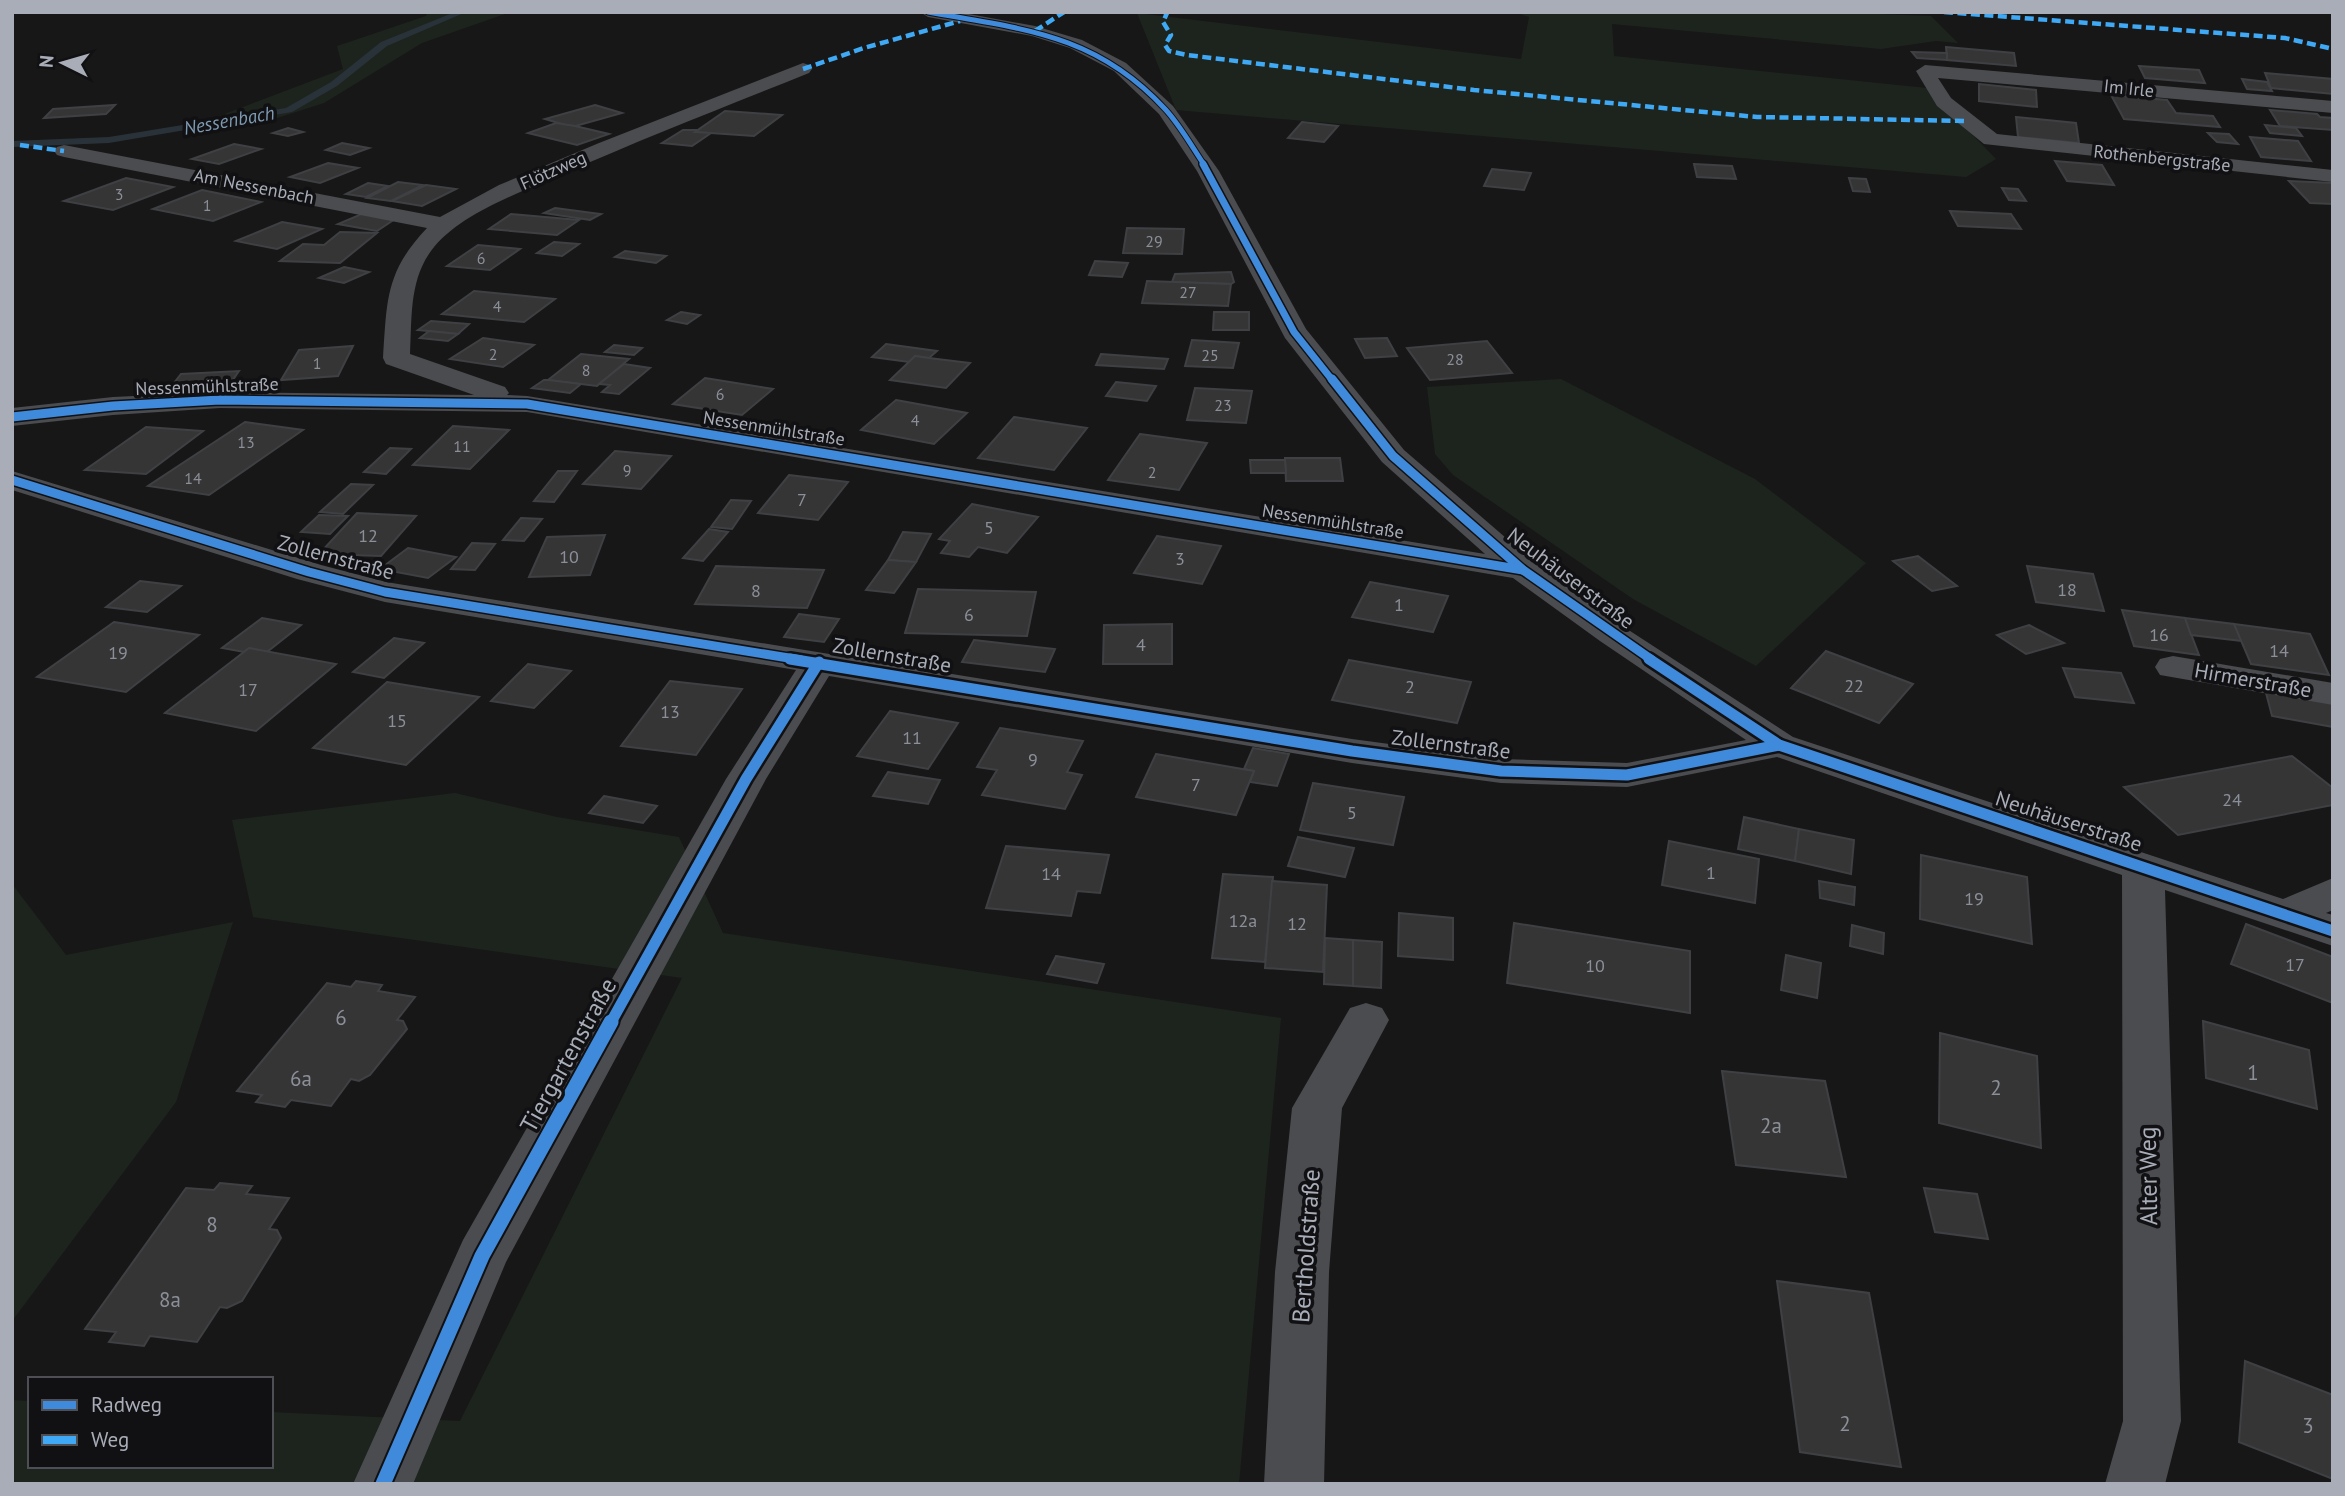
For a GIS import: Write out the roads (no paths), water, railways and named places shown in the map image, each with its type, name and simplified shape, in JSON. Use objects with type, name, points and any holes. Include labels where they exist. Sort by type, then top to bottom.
[{"type":"street","name":"Neuhäuserstraße","points":[[928,12],[1035,31],[1076,44],[1120,67],[1166,110],[1208,172],[1294,332],[1392,456],[1523,570],[1612,634],[1779,745],[2333,931]]},
{"type":"street","name":"Flötzweg","points":[[383,402],[396,358],[401,289],[419,250],[443,224],[507,190],[606,147],[803,69]]},
{"type":"street","name":"Im Irle","points":[[1991,141],[1944,102],[1925,71],[2333,107]]},
{"type":"street","name":"Rothenbergstraße","points":[[1991,141],[2333,176]]},
{"type":"street","name":"Am Nessenbach","points":[[64,151],[443,224]]},
{"type":"street","points":[[396,358],[527,404]]},
{"type":"street","name":"Nessenmühlstraße","points":[[12,417],[113,406],[220,400],[527,404],[1523,570]]},
{"type":"street","name":"Zollernstraße","points":[[12,480],[309,572],[385,592],[1352,751],[1501,771],[1626,775],[1779,745]]},
{"type":"street","name":"Tiergartenstraße","points":[[383,1484],[482,1256],[739,791],[819,662]]},
{"type":"street","name":"Hirmerstraße","points":[[2174,667],[2333,694]]},
{"type":"street","name":"Alter Weg","points":[[2135,1484],[2152,1421],[2143,866]]},
{"type":"street","points":[[2288,914],[2333,892]]},
{"type":"street","name":"Bertholdstraße","points":[[1294,1484],[1302,1272],[1317,1108],[1366,1020]]},
{"type":"waterway","name":"Nessenbach","points":[[12,144],[109,140],[289,110],[334,84],[384,44],[462,12]]}]
